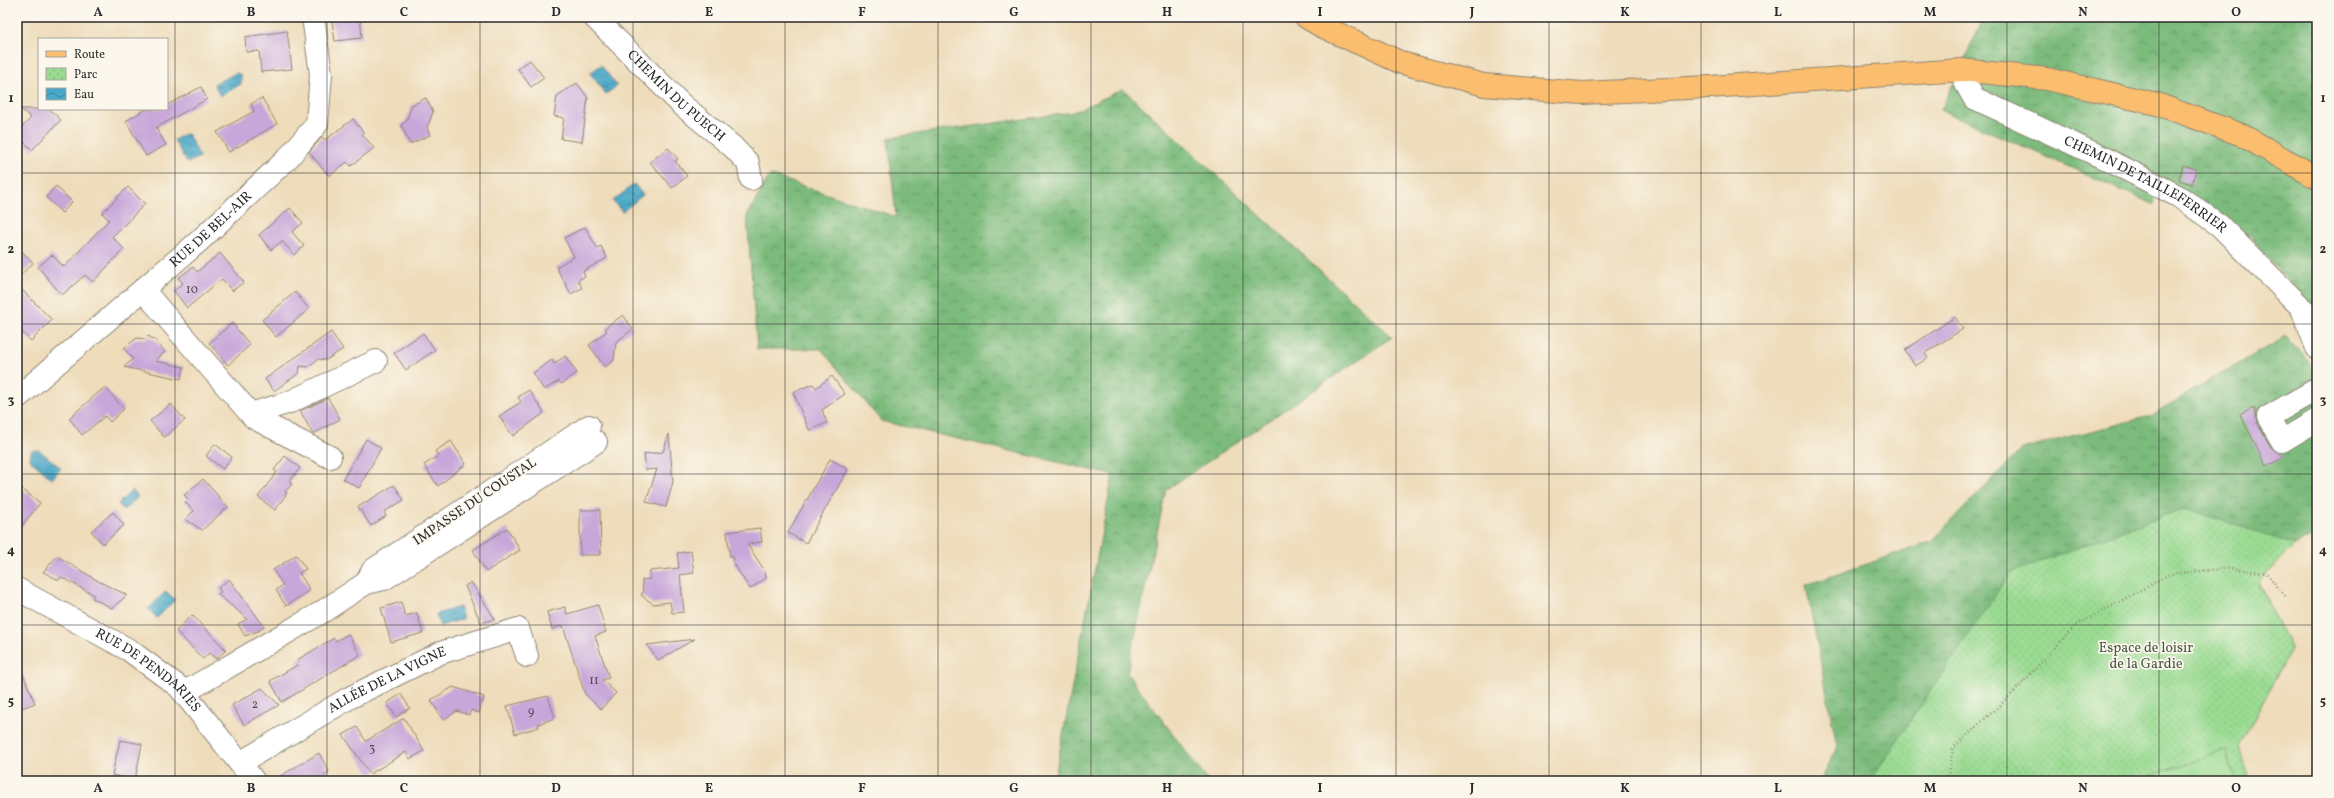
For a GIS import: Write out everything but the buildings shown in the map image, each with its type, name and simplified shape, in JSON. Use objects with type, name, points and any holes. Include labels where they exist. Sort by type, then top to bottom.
[{"type":"main road","points":[[1306,17],[1319,25],[1402,63],[1484,85],[1582,93],[1709,87],[1962,70],[2047,79],[2157,104],[2242,135],[2317,178]]},
{"type":"street","name":"RUE DE BEL-AIR","points":[[17,398],[198,242],[287,159],[317,124],[321,74],[313,17]]},
{"type":"street","name":"CHEMIN DU PUECH","points":[[594,17],[681,104],[733,147],[748,163],[751,179]]},
{"type":"street","name":"CHEMIN DE TAILLEFERRIER","points":[[1962,70],[1965,82],[1974,98],[2106,159],[2178,196],[2219,225],[2317,323]]},
{"type":"street","points":[[143,290],[254,418],[330,457]]},
{"type":"street","points":[[2301,306],[2317,348]]},
{"type":"street","points":[[251,414],[290,402],[376,361]]},
{"type":"street","points":[[2317,389],[2268,417],[2282,441],[2317,420]]},
{"type":"street","name":"IMPASSE DU COUSTAL","points":[[185,692],[322,612],[366,583],[373,570],[592,434]]},
{"type":"street","name":"RUE DE PENDARIES","points":[[17,589],[129,650],[185,692],[254,781]]},
{"type":"street","name":"ALLÉE DE LA VIGNE","points":[[240,763],[349,698],[440,653],[518,629],[527,656]]},
{"type":"path","points":[[1948,781],[1953,748],[2013,693],[2075,626],[2170,574],[2231,568],[2266,573],[2286,597]]},
{"type":"green space","points":[[1984,17],[2317,17],[2317,317],[2250,236],[2153,171],[2155,205],[1941,110]]},
{"type":"green space","points":[[1123,89],[1392,337],[1166,490],[1127,673],[1208,781],[1054,781],[1113,475],[881,421],[821,349],[757,349],[747,216],[770,175],[896,217],[888,138],[1074,112]]},
{"type":"green space","points":[[2286,336],[2317,371],[2317,534],[2295,545],[2258,582],[2291,649],[2004,781],[1821,781],[1837,747],[1806,585],[1931,542],[2022,449],[2150,416]]},
{"type":"green space","name":"Espace de loisir de la Gardie","points":[[2184,508],[2295,545],[2258,582],[2291,649],[2239,747],[2249,781],[1870,781],[2010,573]]},
{"type":"green space","points":[[2227,750],[2235,781],[2134,781]]},
{"type":"green space","points":[[2031,775],[2088,781],[2020,781]]},
{"type":"water","points":[[601,65],[617,86],[606,94],[590,73]]},
{"type":"water","points":[[236,73],[241,75],[241,84],[220,96],[214,84]]},
{"type":"water","points":[[187,133],[200,157],[187,163],[174,140]]},
{"type":"water","points":[[634,184],[643,195],[622,212],[613,201]]},
{"type":"water","points":[[39,450],[61,468],[52,479],[30,460],[31,451]]},
{"type":"water","points":[[132,490],[138,497],[124,510],[118,504]]},
{"type":"water","points":[[166,591],[175,600],[157,618],[148,609]]},
{"type":"water","points":[[460,607],[463,619],[440,626],[436,614]]}]
